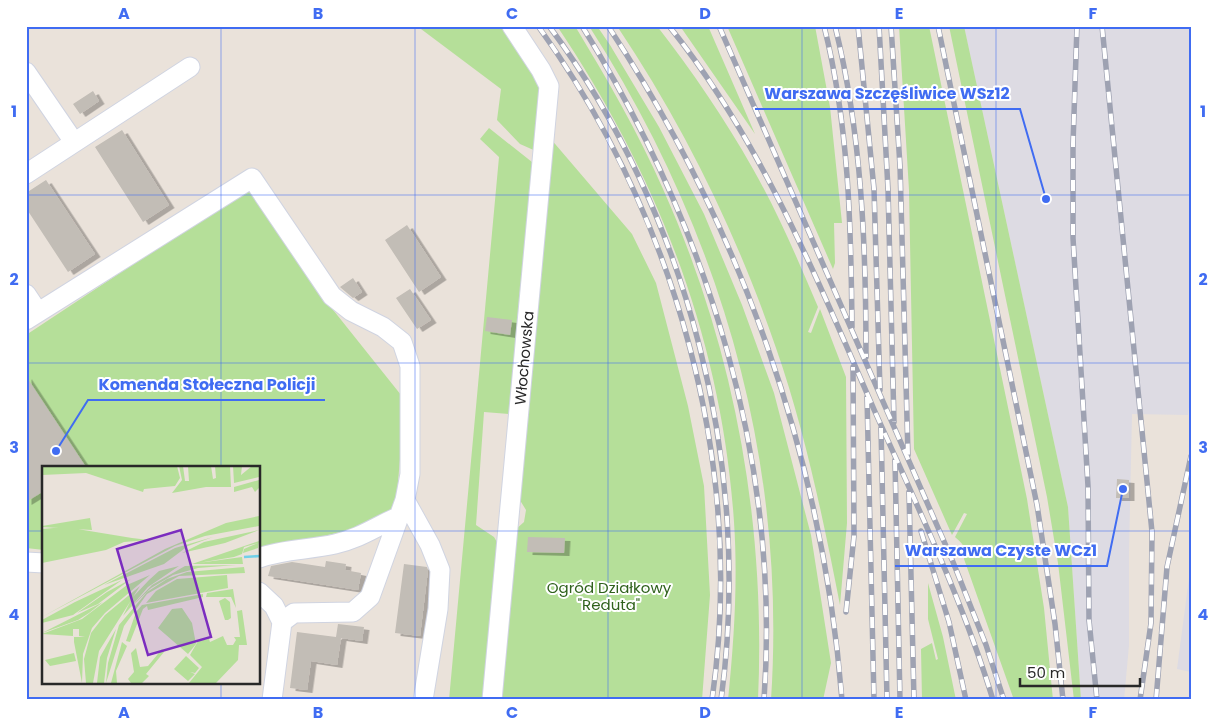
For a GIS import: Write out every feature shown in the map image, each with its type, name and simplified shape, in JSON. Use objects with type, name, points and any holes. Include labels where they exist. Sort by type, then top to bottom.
[{"type":"street","name":"Włochowska","points":[[492,700],[549,86],[541,70],[512,26]]},
{"type":"street","points":[[26,174],[190,67]]},
{"type":"street","points":[[26,72],[74,142]]},
{"type":"street","points":[[26,294],[32,316],[252,178],[332,296],[351,311],[383,328],[402,342],[410,366],[410,474],[402,508],[370,597],[353,612],[294,613],[282,622]]},
{"type":"street","points":[[260,558],[276,552],[334,544],[364,536],[402,508]]},
{"type":"street","points":[[402,508],[430,545],[440,570],[438,609],[423,700]]},
{"type":"street","points":[[26,562],[42,563]]},
{"type":"street","points":[[260,593],[274,606],[282,622],[272,700]]},
{"type":"shaded area","points":[[964,26],[1191,26],[1191,390],[1188,415],[1132,414],[1129,645],[1124,700],[1081,700],[1068,507]]},
{"type":"shaded area","points":[[1191,563],[1191,672],[1177,669]]},
{"type":"green space","points":[[417,26],[502,26],[542,90],[538,152],[520,144],[497,120],[501,89]]},
{"type":"green space","points":[[557,26],[575,26],[633,126],[663,189],[688,250],[709,312],[727,375],[740,438],[750,503],[757,568],[758,700],[728,700],[735,611],[734,522],[727,455],[715,389],[699,325],[679,262],[654,201],[626,141],[593,83]]},
{"type":"green space","points":[[589,26],[597,26],[610,45],[659,127],[704,214],[742,305],[774,393],[811,535],[831,663],[823,700],[771,700],[773,610],[768,521],[755,434],[735,349],[708,265],[675,183],[635,104]]},
{"type":"green space","points":[[617,26],[657,26],[683,60],[742,150],[787,237],[818,307],[808,332],[811,333],[820,309],[846,377],[847,523],[840,605],[805,443],[761,306],[707,182],[665,102]]},
{"type":"green space","points":[[680,26],[708,26],[755,134]]},
{"type":"green space","points":[[727,26],[815,26],[830,107],[842,223],[834,223],[835,263],[833,269]]},
{"type":"green space","points":[[899,26],[929,26],[1027,499],[1044,608],[1053,700],[1014,700],[964,559],[965,549],[955,537],[967,514],[964,513],[952,535],[914,449],[909,190]]},
{"type":"green space","points":[[949,26],[964,26],[1068,507],[1081,700],[1074,700],[1058,563],[1047,497]]},
{"type":"green space","points":[[489,128],[537,166],[524,290],[520,290],[509,414],[484,412],[476,525],[494,537],[501,549],[486,700],[449,700],[499,157],[480,139]]},
{"type":"green space","name":"Ogród Działkowy \"Reduta\"","points":[[550,138],[632,234],[656,283],[688,406],[704,486],[710,595],[702,700],[499,700],[515,530],[524,522],[526,510],[518,497]]},
{"type":"green space","points":[[250,187],[326,301],[405,400],[396,506],[363,527],[260,551],[260,466],[42,466],[42,550],[26,548],[26,335]]},
{"type":"green space","points":[[928,583],[943,637],[956,700],[922,700],[921,649],[932,643],[936,660],[938,659],[928,619]]},
{"type":"building","points":[[93,91],[99,101],[80,114],[73,104]]},
{"type":"building","points":[[122,130],[169,205],[143,222],[95,147]]},
{"type":"building","points":[[46,180],[95,254],[68,272],[26,208],[26,193]]},
{"type":"building","points":[[407,225],[441,277],[419,292],[385,240]]},
{"type":"building","points":[[353,278],[362,292],[353,298],[340,287]]},
{"type":"building","points":[[410,289],[431,320],[417,329],[396,298]]},
{"type":"building","points":[[487,317],[512,320],[510,335],[485,331]]},
{"type":"building","points":[[26,376],[85,466],[42,466],[42,492],[26,502]]},
{"type":"building","points":[[1117,479],[1129,480],[1129,498],[1116,498]]},
{"type":"building","points":[[528,537],[565,538],[564,553],[527,552]]},
{"type":"building","points":[[326,561],[346,564],[345,570],[361,573],[358,590],[268,576],[271,566],[292,562],[325,567]]},
{"type":"building","points":[[404,564],[427,567],[428,570],[420,636],[395,633]]},
{"type":"building","points":[[338,624],[364,627],[362,641],[341,638],[337,665],[311,661],[307,690],[290,688],[297,632],[336,637]]},
{"type":"railway","points":[[538,26],[586,100],[628,179],[663,261],[690,346],[708,434],[719,522],[720,611],[712,700]]},
{"type":"railway","points":[[549,26],[598,99],[639,178],[673,261],[700,346],[718,434],[727,523],[729,612],[721,700]]},
{"type":"railway","points":[[582,26],[627,103],[666,183],[699,265],[727,349],[747,435],[760,522],[766,611],[764,700]]},
{"type":"railway","points":[[608,26],[655,103],[698,182],[735,264],[768,348],[795,434],[816,521],[832,610],[842,700]]},
{"type":"railway","points":[[669,26],[702,70],[760,164],[809,262],[939,555],[968,627],[993,700]]},
{"type":"railway","points":[[719,26],[953,562],[986,645],[1004,700]]},
{"type":"railway","points":[[824,26],[839,100],[844,138],[851,251],[852,327]]},
{"type":"railway","points":[[835,26],[851,108],[861,191],[866,357]]},
{"type":"railway","points":[[858,26],[874,189],[880,390]]},
{"type":"railway","points":[[879,26],[888,189],[894,422]]},
{"type":"railway","points":[[891,26],[900,166],[908,455]]},
{"type":"railway","points":[[938,26],[1037,505],[1055,624],[1063,700]]},
{"type":"railway","points":[[1077,26],[1073,144],[1073,238],[1088,486],[1089,620],[1097,700]]},
{"type":"railway","points":[[1102,26],[1152,532],[1151,623],[1140,700]]},
{"type":"railway","points":[[846,612],[854,536],[853,367]]},
{"type":"railway","points":[[867,397],[874,700]]},
{"type":"railway","points":[[881,428],[887,700]]},
{"type":"railway","points":[[1156,700],[1167,567],[1191,456]]},
{"type":"railway","points":[[895,460],[900,700]]},
{"type":"railway","points":[[909,492],[914,700]]},
{"type":"railway","points":[[921,531],[949,622],[966,700]]},
{"type":"place","name":"Warszawa Szczęśliwice WSz12","points":[[1046,199]]},
{"type":"place","name":"Komenda Stołeczna Policji","points":[[56,451]]},
{"type":"place","name":"Warszawa Czyste WCz1","points":[[1123,489]]}]
